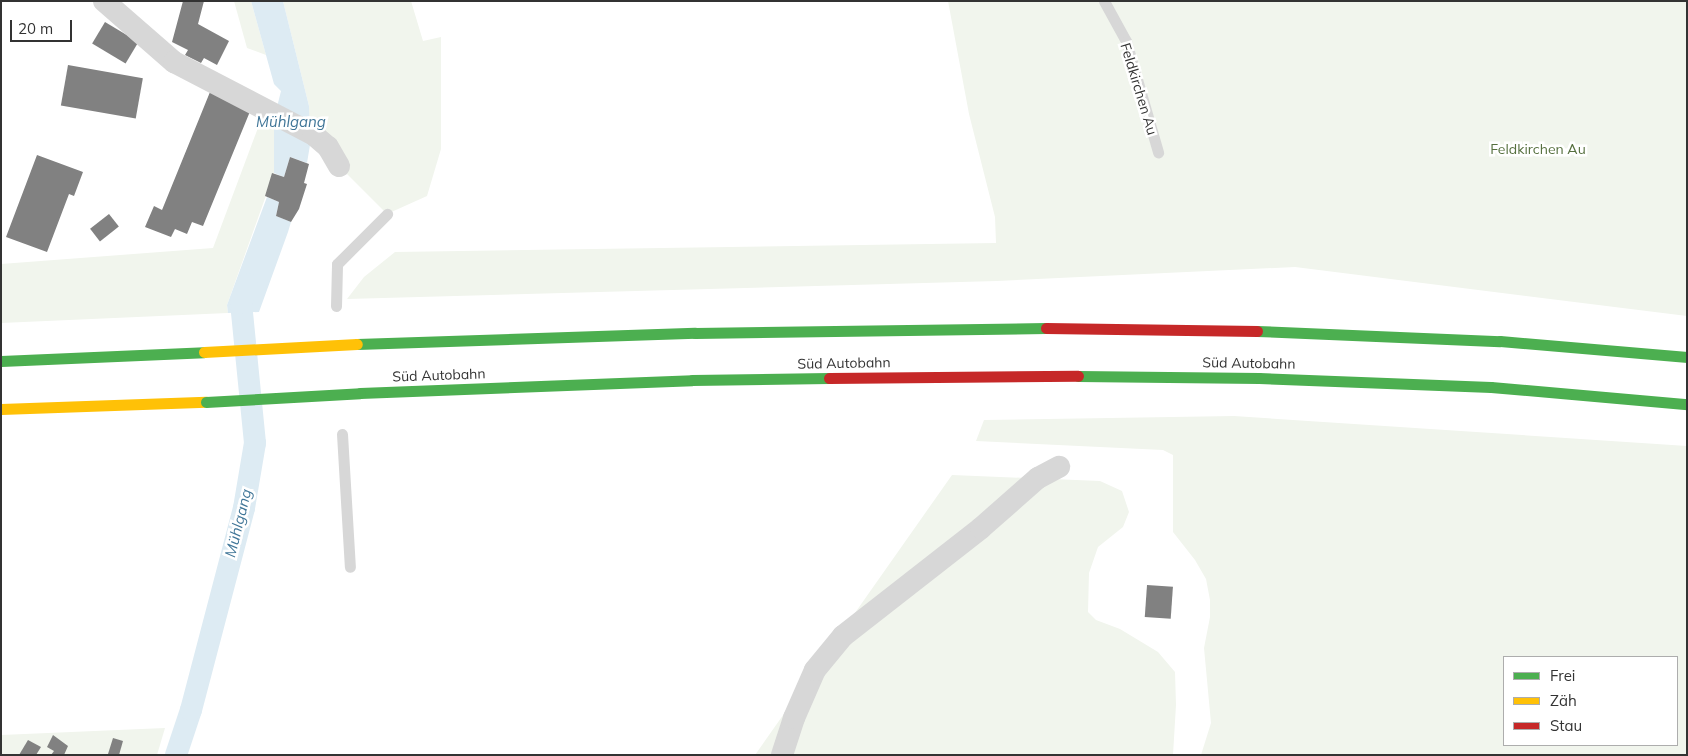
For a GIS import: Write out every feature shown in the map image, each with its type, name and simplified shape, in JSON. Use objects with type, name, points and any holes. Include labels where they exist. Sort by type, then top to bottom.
[{"type":"highway","points":[[1,361],[357,344],[695,333],[1035,328],[1267,331],[1500,341],[1687,357]]},
{"type":"highway","name":"Süd Autobahn","points":[[1,410],[692,380],[1047,375],[1259,378],[1471,387],[1687,404]]},
{"type":"street","points":[[104,1],[174,62],[272,111],[314,135],[328,148],[339,166]]},
{"type":"street","points":[[782,755],[794,718],[815,670],[844,636],[981,528],[1038,478],[1059,467]]},
{"type":"lane","name":"Feldkirchen Au","points":[[1104,1],[1126,41],[1158,152]]},
{"type":"lane","points":[[336,306],[337,264],[387,214]]},
{"type":"lane","points":[[342,434],[350,567]]},
{"type":"green space","points":[[234,1],[251,1],[266,55],[247,48]]},
{"type":"green space","points":[[283,1],[411,1],[423,41],[441,37],[441,149],[427,196],[387,214],[339,166],[309,127],[309,106]]},
{"type":"green space","name":"Feldkirchen Au","points":[[948,1],[1687,1],[1687,316],[1295,267],[997,281],[347,299],[364,277],[395,252],[996,243],[995,217],[969,114]]},
{"type":"green space","points":[[262,117],[274,119],[274,173],[227,305],[228,313],[1,323],[1,264],[213,248]]},
{"type":"green space","points":[[1234,416],[1687,446],[1687,755],[1201,755],[1211,723],[1204,648],[1210,617],[1210,600],[1206,579],[1195,560],[1173,532],[1173,455],[1163,450],[976,441],[984,420]]},
{"type":"green space","points":[[952,475],[1100,481],[1122,491],[1129,512],[1123,527],[1098,547],[1089,573],[1088,612],[1096,620],[1120,629],[1158,652],[1175,672],[1176,705],[1173,755],[755,755]]},
{"type":"green space","points":[[165,728],[157,755],[1,755],[1,735]]},
{"type":"water","name":"Mühlgang","points":[[251,1],[283,1],[309,106],[310,145],[307,163],[290,157],[284,177],[274,173],[274,119],[281,91],[274,84]]},
{"type":"water","points":[[267,197],[279,202],[276,216],[291,222],[288,232],[259,312],[228,313],[227,305]]},
{"type":"building","points":[[183,1],[204,1],[198,24],[229,41],[217,65],[204,58],[201,63],[185,55],[188,50],[172,42]]},
{"type":"building","points":[[105,22],[138,42],[126,64],[92,43]]},
{"type":"building","points":[[68,65],[143,78],[136,119],[61,105]]},
{"type":"building","points":[[210,92],[251,109],[203,226],[192,222],[187,234],[175,229],[171,237],[145,227],[154,206],[162,210]]},
{"type":"building","points":[[37,155],[83,172],[74,196],[69,194],[47,252],[6,237]]},
{"type":"building","points":[[290,157],[309,164],[304,183],[307,184],[299,209],[291,222],[276,216],[279,202],[265,196],[272,173],[284,177]]},
{"type":"building","points":[[109,214],[119,227],[100,241],[90,229]]},
{"type":"building","points":[[1147,585],[1173,587],[1171,619],[1145,617]]},
{"type":"building","points":[[53,735],[68,746],[64,755],[51,755],[54,751],[47,747]]},
{"type":"building","points":[[113,738],[123,741],[119,755],[108,754]]},
{"type":"building","points":[[28,740],[41,747],[36,755],[19,755]]},
{"type":"waterway","name":"Mühlgang","points":[[176,755],[191,710],[244,508],[255,443],[241,303],[247,284]]},
{"type":"traffic: fast","points":[[357,344],[695,333],[1046,328]]},
{"type":"traffic: fast","points":[[1257,331],[1500,341],[1687,357]]},
{"type":"traffic: fast","points":[[1,361],[204,352]]},
{"type":"traffic: fast","points":[[1078,376],[1259,378],[1491,387],[1687,404]]},
{"type":"traffic: fast","points":[[360,393],[692,380],[829,378]]},
{"type":"traffic: fast","points":[[206,402],[360,393]]},
{"type":"traffic: slow","points":[[204,352],[357,344]]},
{"type":"traffic: slow","points":[[1,409],[206,402]]},
{"type":"traffic: jam","points":[[1046,328],[1257,331]]},
{"type":"traffic: jam","points":[[829,378],[1078,376]]}]
